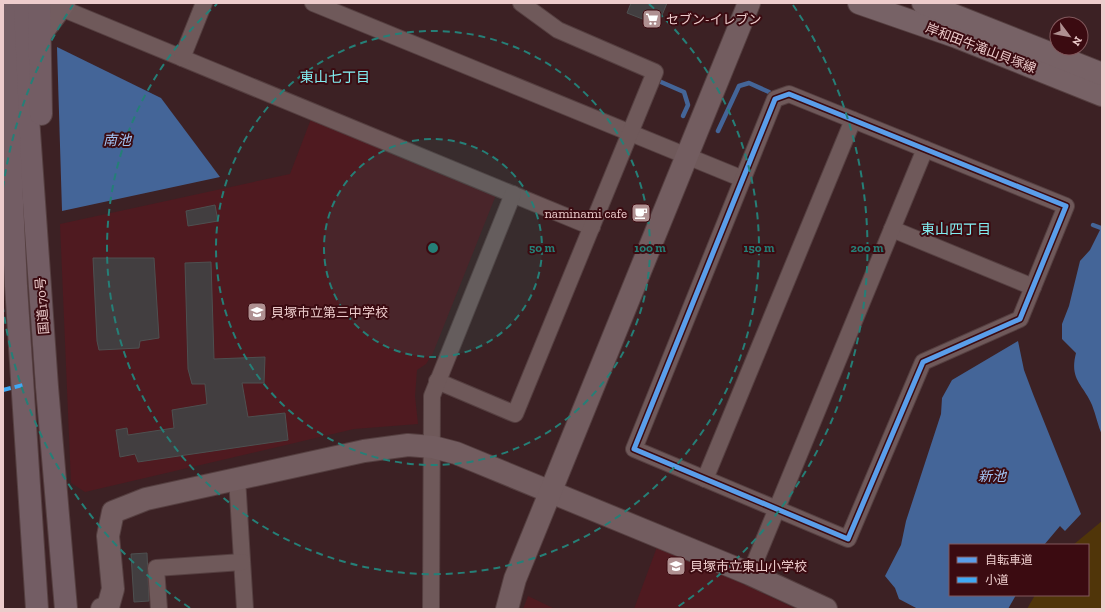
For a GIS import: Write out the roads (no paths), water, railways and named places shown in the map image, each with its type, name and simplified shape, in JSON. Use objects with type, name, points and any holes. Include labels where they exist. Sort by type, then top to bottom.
[{"type":"highway","name":"国道170号","points":[[20,3],[47,387],[66,609]]},
{"type":"highway","points":[[30,155],[42,134],[39,3]]},
{"type":"highway","name":"国道170号","points":[[3,9],[16,286],[37,609]]},
{"type":"highway","points":[[3,200],[16,286]]},
{"type":"main road","name":"岸和田牛滝山貝塚線","points":[[858,3],[956,37],[1102,95]]},
{"type":"main road","name":"岸和田牛滝山貝塚線","points":[[931,4],[1102,74]]},
{"type":"street","points":[[182,58],[204,3]]},
{"type":"street","points":[[313,3],[743,179]]},
{"type":"street","points":[[437,381],[515,414],[655,72],[558,30],[521,3]]},
{"type":"street","points":[[507,609],[515,579],[749,3]]},
{"type":"street","points":[[40,36],[63,5],[182,58],[592,227]]},
{"type":"street","points":[[789,94],[853,120],[1066,206],[1020,319],[923,362],[848,539],[634,449],[775,99],[789,94]]},
{"type":"street","points":[[705,479],[853,120]]},
{"type":"street","points":[[750,574],[925,149]]},
{"type":"street","points":[[431,609],[433,447],[432,396],[513,194]]},
{"type":"street","points":[[892,229],[1033,287]]},
{"type":"street","points":[[102,609],[108,607],[113,589],[108,536],[113,512],[146,499],[237,478],[364,451],[408,445],[433,447],[456,453],[750,574],[826,609]]},
{"type":"street","points":[[237,478],[245,609]]},
{"type":"street","points":[[159,609],[156,568],[242,562]]},
{"type":"water","name":"南池","points":[[57,47],[161,98],[220,177],[62,211]]},
{"type":"water","points":[[1102,226],[1102,435],[1092,405],[1078,381],[1074,370],[1076,353],[1062,339],[1062,324],[1069,306],[1080,261],[1090,250]]},
{"type":"water","name":"新池","points":[[1018,341],[1024,370],[1081,514],[1065,531],[1060,526],[1045,544],[949,544],[949,596],[1015,596],[1008,609],[918,609],[899,599],[895,588],[885,576],[901,545],[906,521],[941,414],[942,398],[952,380]]},
{"type":"waterway","points":[[661,82],[684,92],[688,105],[683,116]]},
{"type":"waterway","points":[[718,131],[739,86],[749,83],[769,92]]},
{"type":"waterway","points":[[1093,225],[1101,228]]},
{"type":"place","name":"セブン-イレブン","points":[[652,19]]},
{"type":"place","name":"naminami cafe","points":[[641,213]]},
{"type":"place","name":"貝塚市立第三中学校","points":[[257,312]]},
{"type":"place","name":"貝塚市立東山小学校","points":[[676,566]]},
{"type":"district","name":"東山七丁目","points":[[335,77]]},
{"type":"district","name":"東山四丁目","points":[[956,229]]}]
